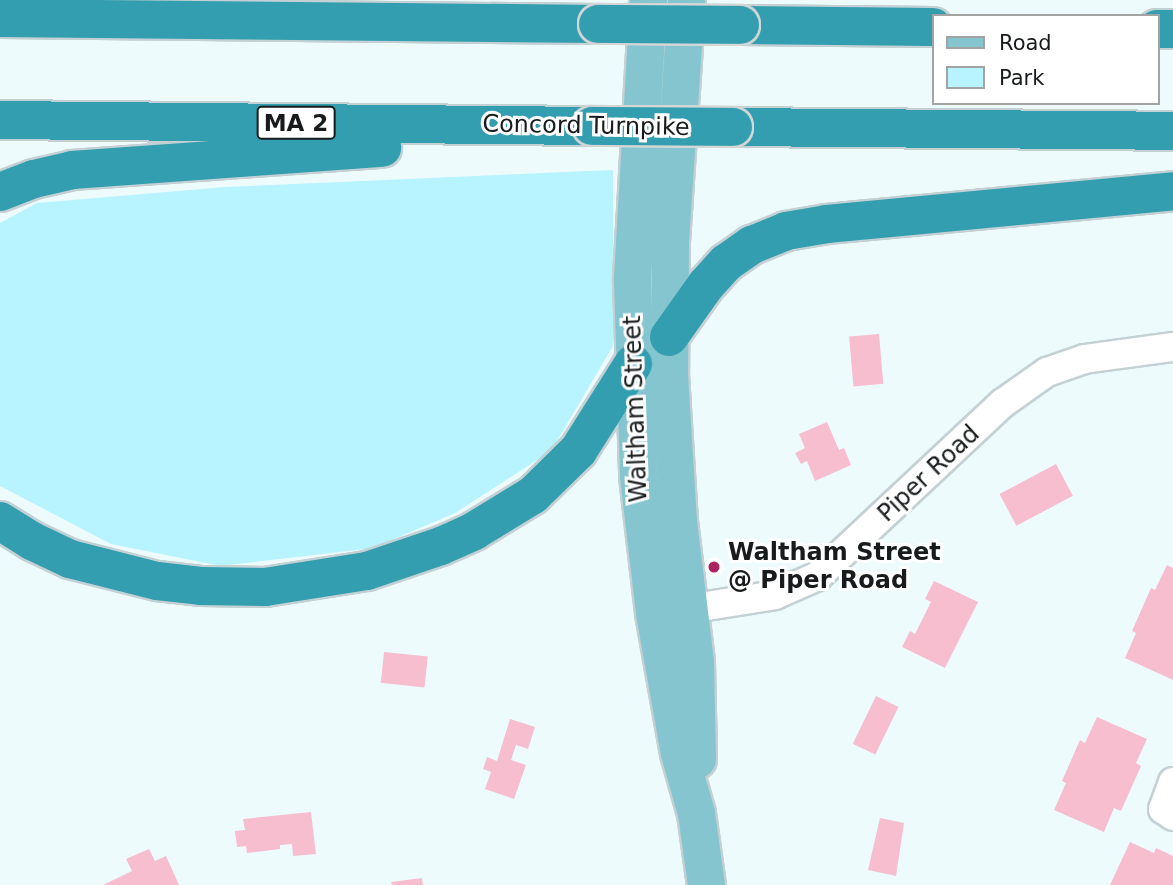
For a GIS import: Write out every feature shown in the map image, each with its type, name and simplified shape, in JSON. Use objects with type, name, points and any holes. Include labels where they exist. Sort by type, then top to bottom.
[{"type":"highway","points":[[394,0],[497,23]]},
{"type":"highway","points":[[0,18],[932,27]]},
{"type":"highway","name":"Concord Turnpike","points":[[0,120],[1173,131]]},
{"type":"highway","points":[[0,192],[34,179],[72,170],[394,148],[524,126]]},
{"type":"highway","points":[[669,337],[706,285],[726,263],[762,240],[786,231],[827,224],[1173,191]]},
{"type":"highway","points":[[0,521],[32,541],[71,559],[112,572],[156,581],[201,586],[265,587],[367,571],[441,546],[533,495],[578,451],[634,364]]},
{"type":"main road","name":"Waltham Street","points":[[648,0],[633,243],[639,496],[671,611],[706,885]]},
{"type":"main road","name":"Waltham Street","points":[[671,611],[677,503],[669,337],[670,243],[686,0]]},
{"type":"street","name":"Piper Road","points":[[671,611],[775,595],[818,576],[1003,403],[1047,372],[1084,359],[1173,347]]},
{"type":"street","points":[[1173,782],[1163,809],[1173,816]]},
{"type":"green space","points":[[613,170],[613,346],[551,451],[455,513],[373,548],[221,566],[111,544],[0,486],[0,223],[37,203],[225,187]]},
{"type":"building","points":[[879,334],[883,384],[853,386],[849,337]]},
{"type":"building","points":[[827,422],[839,450],[844,448],[851,465],[815,481],[807,461],[801,464],[795,453],[805,448],[799,434]]},
{"type":"building","points":[[1056,464],[1073,496],[1016,526],[999,494]]},
{"type":"building","points":[[1167,565],[1173,568],[1173,680],[1125,658],[1136,633],[1132,631],[1151,588],[1155,590]]},
{"type":"building","points":[[934,581],[978,602],[945,668],[902,647],[910,631],[915,634],[931,602],[925,599]]},
{"type":"building","points":[[384,652],[428,657],[425,687],[381,683]]},
{"type":"building","points":[[876,696],[898,707],[875,755],[853,744]]},
{"type":"building","points":[[1097,717],[1147,739],[1136,763],[1141,766],[1121,811],[1114,808],[1104,832],[1054,810],[1066,783],[1062,781],[1080,740],[1085,743]]},
{"type":"building","points":[[510,719],[535,727],[528,749],[516,745],[511,760],[526,765],[514,799],[485,789],[491,772],[483,769],[487,757],[497,761]]},
{"type":"building","points":[[311,812],[316,854],[293,856],[292,844],[280,845],[280,849],[247,853],[246,846],[237,847],[235,831],[245,830],[243,819]]},
{"type":"building","points":[[880,818],[904,823],[896,876],[868,870]]},
{"type":"building","points":[[1130,842],[1154,853],[1156,848],[1173,856],[1173,885],[1110,885]]},
{"type":"building","points":[[149,849],[155,861],[166,856],[179,885],[103,885],[132,871],[126,859]]},
{"type":"building","points":[[422,878],[423,885],[392,885],[391,882]]},
{"type":"place","name":"Waltham Street @ Piper Road","points":[[714,567]]}]
